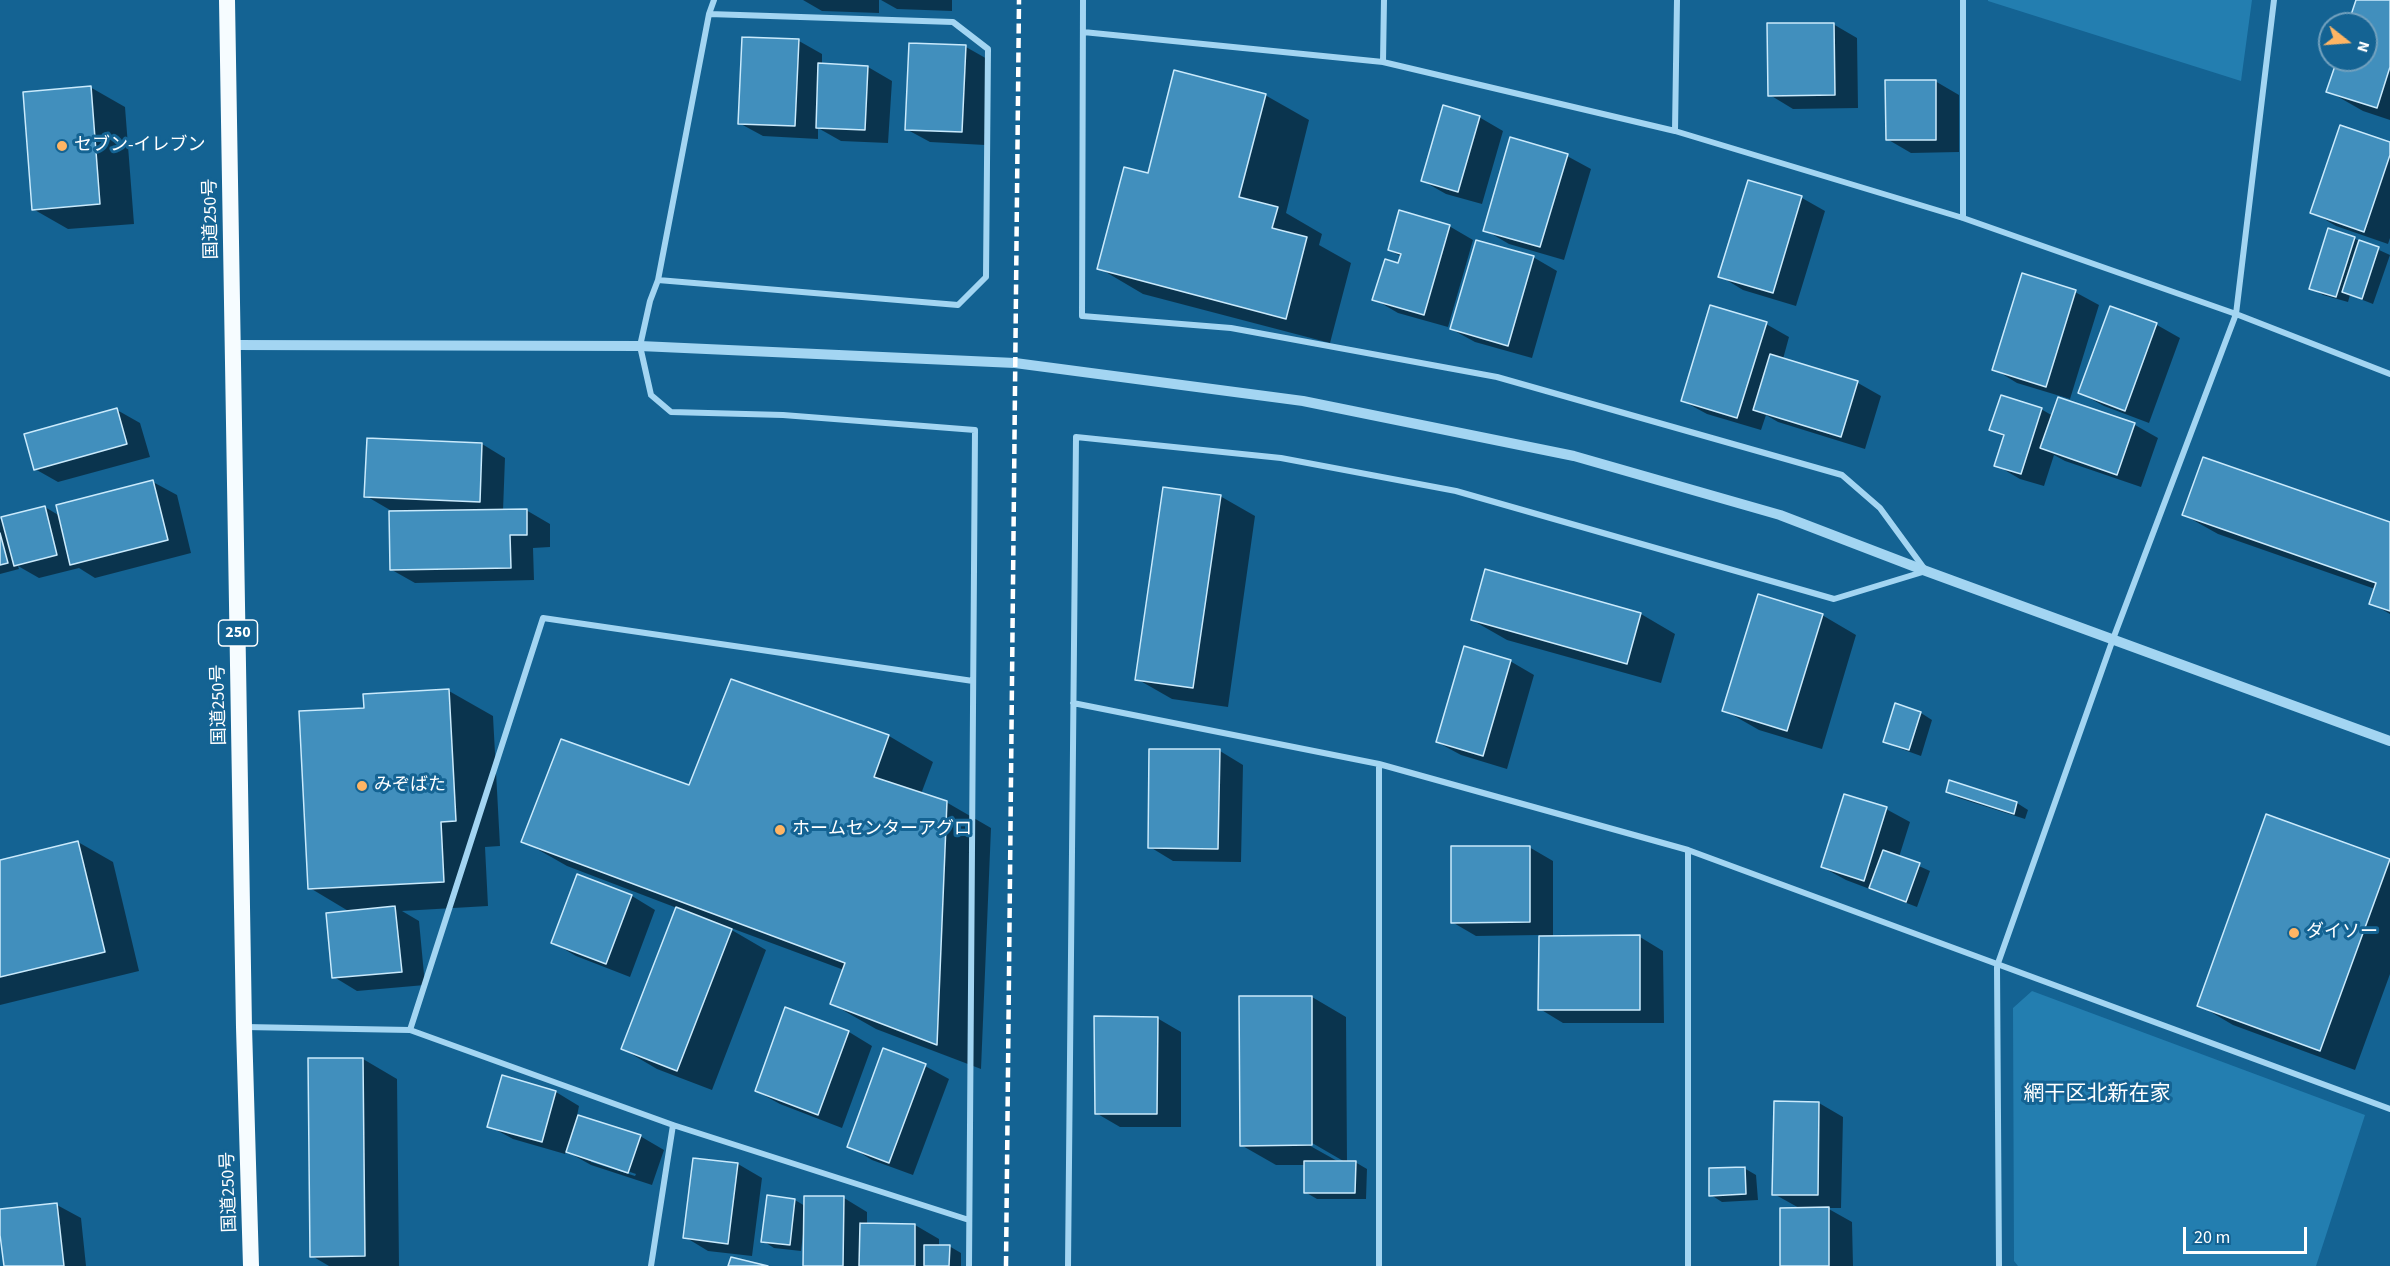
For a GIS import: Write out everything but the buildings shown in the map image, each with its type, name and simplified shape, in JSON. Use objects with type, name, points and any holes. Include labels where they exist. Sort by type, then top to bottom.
[{"type":"highway","name":"国道250号","points":[[227,0],[244,1027],[251,1266]]},
{"type":"street","points":[[714,0],[709,14],[658,280],[650,301],[640,346],[651,394],[671,412],[783,415],[975,430],[969,1266]]},
{"type":"street","points":[[1083,0],[1082,316],[1232,328],[1497,377],[1842,475],[1880,508],[1926,571]]},
{"type":"street","points":[[1383,62],[1384,0]]},
{"type":"street","points":[[1675,131],[1677,0]]},
{"type":"street","points":[[1963,0],[1963,218]]},
{"type":"street","points":[[1999,1266],[1997,966],[2113,639],[2236,314],[2274,0]]},
{"type":"street","points":[[658,280],[958,305],[986,277],[988,49],[953,22],[709,14]]},
{"type":"street","points":[[1083,32],[1383,62],[1675,131],[1963,218],[2236,314],[2390,374]]},
{"type":"street","points":[[234,345],[640,346],[1015,363],[1303,401],[1574,456],[1780,515],[2390,741]]},
{"type":"street","points":[[1068,1266],[1076,437],[1281,458],[1456,491],[1834,599],[1926,571]]},
{"type":"street","points":[[410,1030],[543,618],[973,681]]},
{"type":"street","points":[[1073,703],[1378,764],[1688,850],[1997,966],[2390,1109]]},
{"type":"street","points":[[1378,764],[1379,1266]]},
{"type":"street","points":[[1688,850],[1688,1266]]},
{"type":"street","points":[[244,1027],[410,1030],[673,1125],[969,1220]]},
{"type":"street","points":[[651,1266],[673,1125]]},
{"type":"shaded area","points":[[1988,0],[2252,0],[2241,81],[1988,1]]},
{"type":"shaded area","points":[[2032,991],[2365,1115],[2316,1266],[2018,1266],[2014,1261],[2013,1008]]},
{"type":"railway","points":[[1006,1266],[1019,0]]},
{"type":"place","name":"セブン-イレブン","points":[[62,146]]},
{"type":"place","name":"みぞばた","points":[[362,786]]},
{"type":"place","name":"ホームセンターアグロ","points":[[780,830]]},
{"type":"place","name":"ダイソー","points":[[2294,933]]},
{"type":"district","name":"網干区北新在家","points":[[2097,1095]]}]
